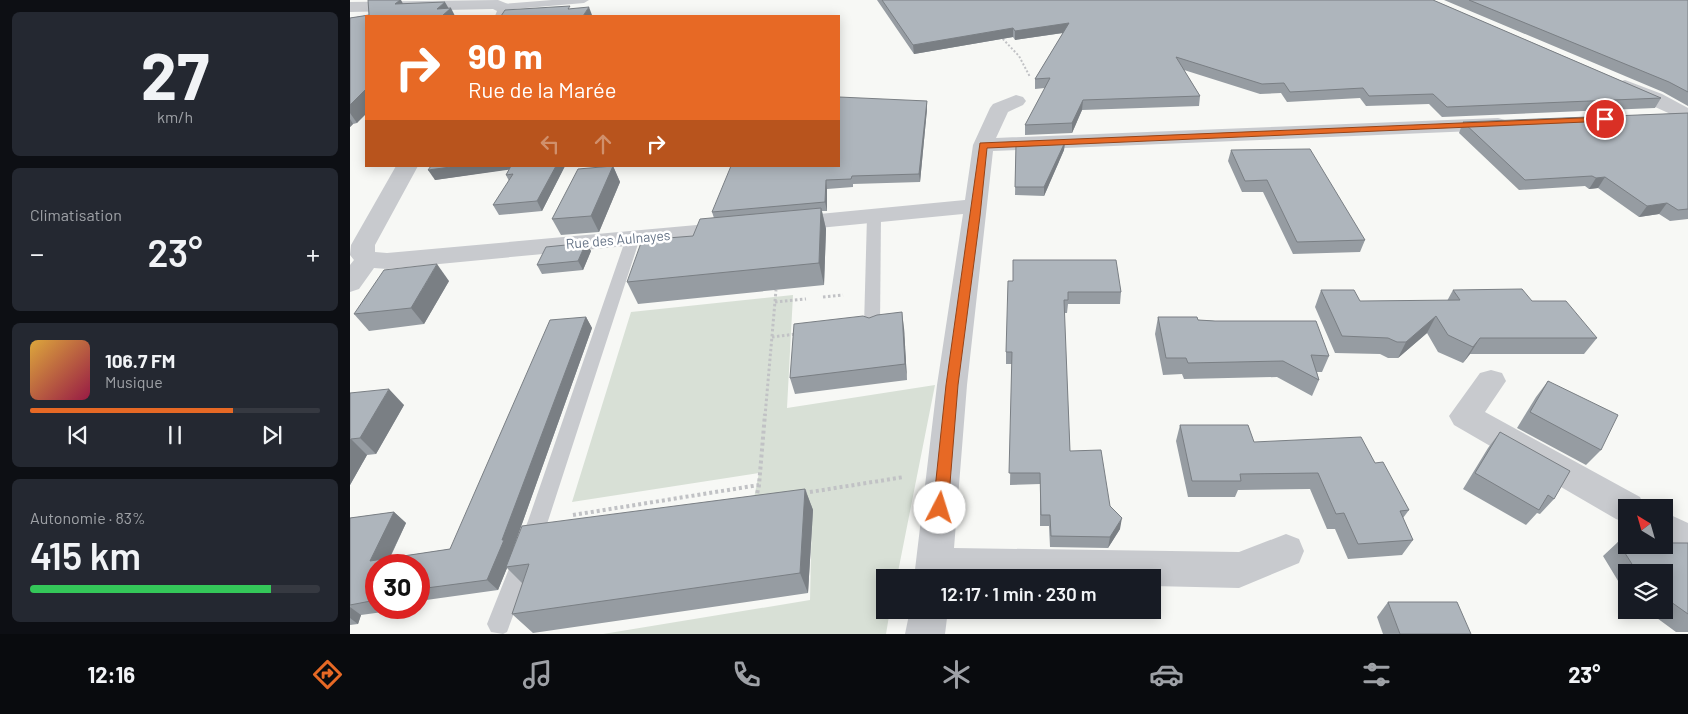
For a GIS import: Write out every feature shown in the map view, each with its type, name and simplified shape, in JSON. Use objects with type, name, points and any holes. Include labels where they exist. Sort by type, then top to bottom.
[{"type":"street","points":[[350,7],[480,3],[495,4],[503,12]]},
{"type":"street","points":[[1608,79],[1658,109],[1688,110]]},
{"type":"street","points":[[934,569],[952,385],[983,145],[1000,108],[1016,101]]},
{"type":"street","points":[[983,145],[1516,123]]},
{"type":"street","points":[[350,283],[367,260],[362,254],[364,245],[405,167]]},
{"type":"street","name":"Rue des Aulnayes","points":[[367,260],[387,261],[976,206]]},
{"type":"street","points":[[1491,381],[1465,416],[1618,502]]},
{"type":"street","points":[[1673,533],[1688,539]]},
{"type":"street","points":[[1161,570],[1239,570],[1286,551]]},
{"type":"street","points":[[925,634],[928,619]]},
{"type":"lane","points":[[503,12],[584,0]]},
{"type":"lane","points":[[872,326],[874,216]]},
{"type":"lane","points":[[499,624],[538,521],[633,238]]},
{"type":"path","points":[[1000,35],[1019,56],[1030,78],[1016,101]]},
{"type":"path","points":[[766,498],[756,500],[759,485],[776,290]]},
{"type":"path","points":[[775,302],[806,299]]},
{"type":"path","points":[[772,337],[803,334]]},
{"type":"path","points":[[795,494],[944,470]]},
{"type":"path","points":[[538,521],[759,485]]},
{"type":"shaded area","points":[[793,295],[787,408],[935,385],[899,569],[876,569],[876,619],[888,619],[886,634],[603,634],[810,600],[812,511],[750,518],[759,473],[572,502],[631,312]]},
{"type":"building","points":[[368,0],[400,0],[395,4],[445,2],[437,9],[451,8],[443,15],[369,15]]},
{"type":"building","points":[[882,0],[1433,0],[1661,98],[1447,107],[1433,94],[1369,96],[1363,88],[1290,92],[1284,83],[1262,84],[1176,57],[1200,96],[1083,100],[1072,123],[1025,125],[1050,78],[1035,79],[1069,23],[1015,31],[1013,28],[913,45]]},
{"type":"building","points":[[1469,0],[1688,0],[1688,92],[1669,82]]},
{"type":"building","points":[[570,6],[568,9],[589,7],[584,15],[502,15],[505,10]]},
{"type":"building","points":[[365,16],[365,90],[350,105],[350,18]]},
{"type":"building","points":[[840,97],[927,101],[919,174],[852,176],[851,179],[826,180],[825,202],[712,212],[731,167],[840,167]]},
{"type":"building","points":[[1688,113],[1688,209],[1678,210],[1667,203],[1647,206],[1605,177],[1525,180],[1463,122]]},
{"type":"building","points":[[1065,142],[1044,187],[1015,187],[1016,145]]},
{"type":"building","points":[[1310,149],[1365,240],[1297,242],[1267,180],[1245,181],[1231,150]]},
{"type":"building","points":[[430,167],[450,167],[428,170]]},
{"type":"building","points":[[510,167],[555,167],[537,201],[493,205],[513,174],[506,175]]},
{"type":"building","points":[[613,167],[591,216],[552,219],[578,169]]},
{"type":"building","points":[[821,208],[819,263],[627,282],[642,240],[693,236],[700,219]]},
{"type":"building","points":[[586,243],[578,261],[537,265],[546,247]]},
{"type":"building","points":[[1013,260],[1116,260],[1121,292],[1068,292],[1068,300],[1064,300],[1070,451],[1101,450],[1110,506],[1122,518],[1110,537],[1051,536],[1050,515],[1041,515],[1040,473],[1009,473],[1012,352],[1006,352],[1008,281],[1013,281]]},
{"type":"building","points":[[437,264],[411,308],[354,314],[384,270]]},
{"type":"building","points":[[1522,289],[1532,301],[1566,301],[1597,338],[1480,338],[1473,347],[1448,335],[1436,316],[1406,342],[1397,342],[1388,338],[1342,336],[1321,290],[1354,290],[1360,301],[1460,300],[1453,290]]},
{"type":"building","points":[[902,312],[905,364],[790,378],[794,324],[863,316],[869,318],[877,315]]},
{"type":"building","points":[[586,317],[502,540],[504,540],[487,580],[430,588],[430,554],[417,554],[450,549],[550,320]]},
{"type":"building","points":[[1158,317],[1197,317],[1198,320],[1215,321],[1316,321],[1329,356],[1311,355],[1319,380],[1283,361],[1188,363],[1186,358],[1166,358]]},
{"type":"building","points":[[1548,381],[1618,415],[1601,450],[1530,412]]},
{"type":"building","points":[[389,389],[360,438],[350,440],[350,393]]},
{"type":"building","points":[[1180,425],[1248,425],[1254,442],[1361,437],[1375,463],[1383,462],[1409,510],[1400,511],[1413,540],[1358,544],[1344,513],[1336,514],[1318,473],[1240,474],[1241,481],[1192,481]]},
{"type":"building","points":[[1500,432],[1570,471],[1554,499],[1548,495],[1539,510],[1475,473]]},
{"type":"building","points":[[805,489],[800,573],[512,614],[529,564],[506,567],[522,526]]},
{"type":"building","points":[[394,512],[373,554],[365,554],[365,602],[350,605],[350,518]]},
{"type":"building","points":[[1673,543],[1688,543],[1688,614],[1673,603],[1673,564],[1632,564],[1626,554],[1673,554]]},
{"type":"building","points":[[1388,602],[1457,602],[1471,634],[1400,634]]},
{"type":"route","points":[[940,508],[952,385],[983,145],[1605,119]]}]
